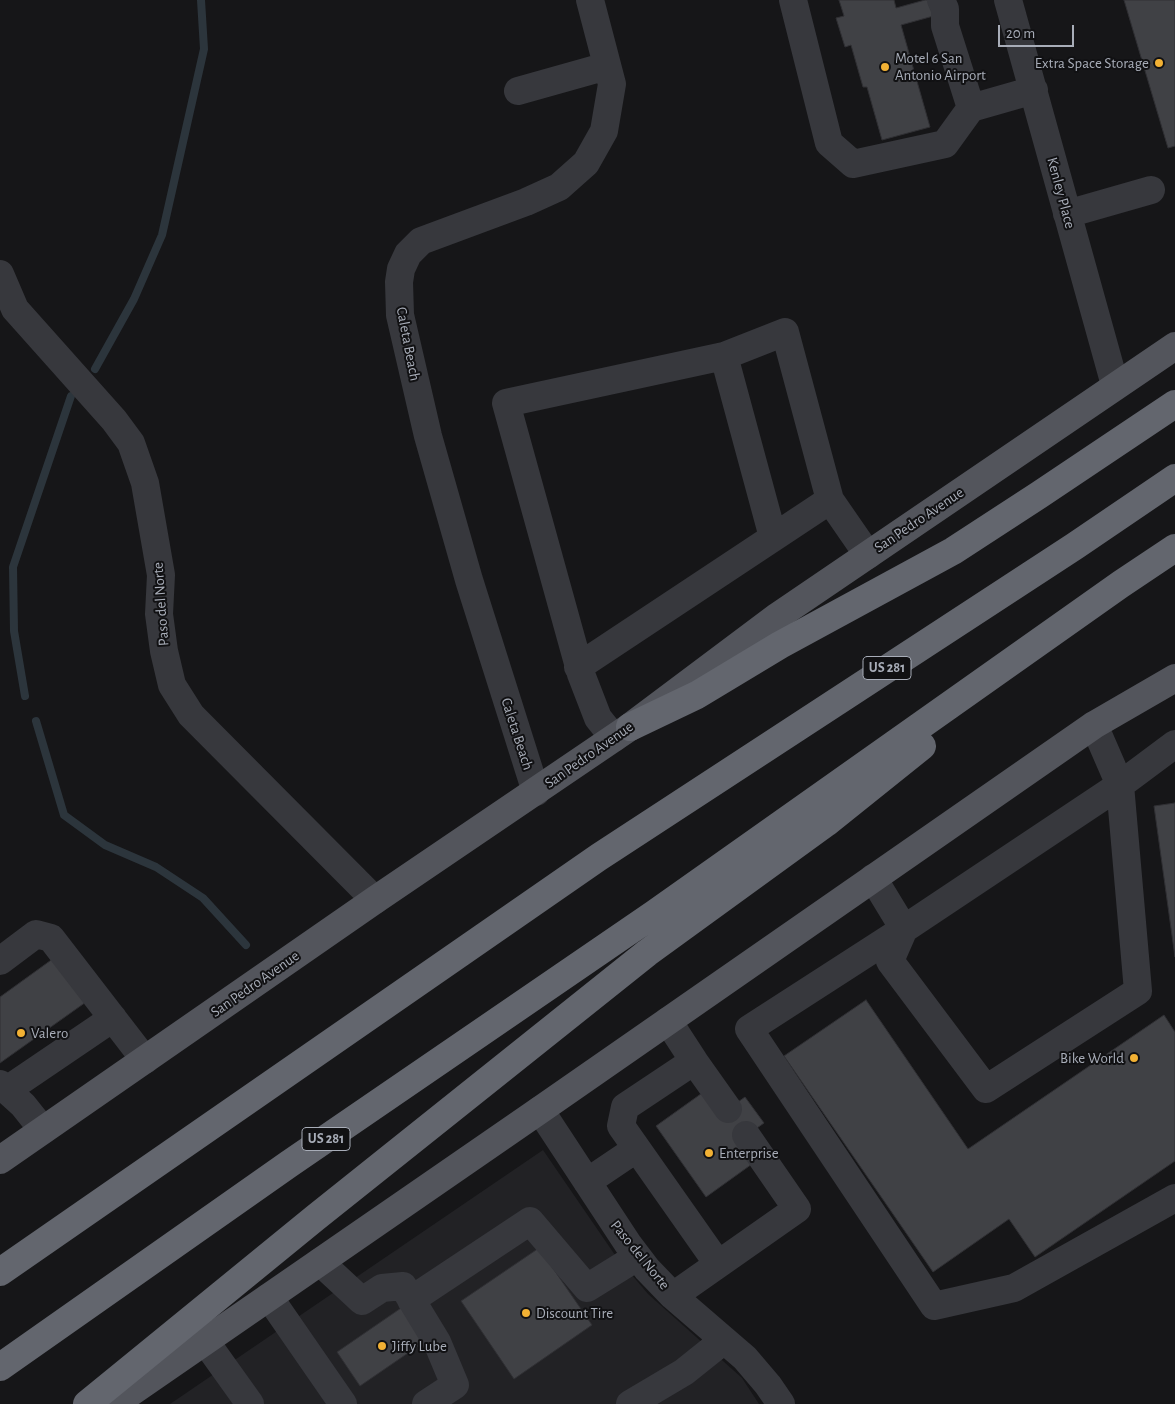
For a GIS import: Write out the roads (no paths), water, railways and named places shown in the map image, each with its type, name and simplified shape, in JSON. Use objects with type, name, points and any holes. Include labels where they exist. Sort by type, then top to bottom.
[{"type":"highway","points":[[622,733],[697,695],[780,645],[953,551],[1175,404]]},
{"type":"highway","name":"US 281","points":[[0,1272],[599,857],[1075,546],[1175,478]]},
{"type":"highway","name":"US 281","points":[[0,1367],[289,1164],[654,914],[1121,584],[1175,548]]},
{"type":"highway","points":[[87,1404],[586,1001],[677,931],[826,823],[1121,584]]},
{"type":"main road","name":"San Pedro Avenue","points":[[0,1160],[376,900],[622,733],[778,616],[1175,346]]},
{"type":"main road","points":[[114,1404],[1094,725],[1175,678]]},
{"type":"street","name":"Caleta Beach","points":[[536,792],[468,580],[428,436],[400,315],[400,282],[401,270],[408,254],[421,241],[526,202],[559,187],[586,163],[604,131],[612,84],[590,0]]},
{"type":"street","points":[[793,0],[829,143],[853,164],[945,144],[971,108],[1034,90]]},
{"type":"street","points":[[941,0],[946,9],[945,26],[971,108]]},
{"type":"street","name":"Kenley Place","points":[[1008,0],[1115,385]]},
{"type":"street","points":[[518,91],[607,66]]},
{"type":"street","points":[[1067,214],[1150,190]]},
{"type":"street","name":"Paso del Norte","points":[[0,274],[15,309],[114,420],[131,443],[145,484],[161,575],[159,614],[164,651],[172,685],[190,716],[376,900]]},
{"type":"street","points":[[622,733],[598,718],[578,667],[506,403],[724,356],[784,332],[830,500],[868,555]]},
{"type":"street","points":[[724,356],[774,537]]},
{"type":"street","points":[[578,667],[830,500]]},
{"type":"street","points":[[904,929],[890,961],[986,1089],[1138,991],[1120,785],[1094,725]]},
{"type":"street","points":[[1175,744],[1120,785],[904,929],[749,1029],[934,1306],[1014,1288],[1175,1198]]},
{"type":"street","points":[[873,878],[904,929]]},
{"type":"street","points":[[0,960],[36,934],[52,938],[145,1060]]},
{"type":"street","points":[[43,1130],[23,1104],[4,1087],[113,1018]]},
{"type":"street","points":[[668,1021],[728,1109]]},
{"type":"street","points":[[694,1060],[625,1107],[621,1126],[718,1264]]},
{"type":"street","name":"Paso del Norte","points":[[540,1110],[637,1256],[672,1296],[744,1358],[782,1404]]},
{"type":"street","points":[[672,1296],[797,1209],[746,1135]]},
{"type":"street","points":[[587,1182],[636,1148]]},
{"type":"street","points":[[411,1300],[530,1221],[587,1288],[637,1256]]},
{"type":"street","points":[[320,1262],[362,1301],[382,1288],[403,1286],[437,1342],[455,1385],[426,1404]]},
{"type":"street","points":[[269,1297],[343,1404]]},
{"type":"street","points":[[630,1404],[684,1372],[724,1340]]},
{"type":"street","points":[[205,1341],[250,1404]]},
{"type":"waterway","points":[[95,369],[134,299],[162,235],[204,49],[201,0]]},
{"type":"waterway","points":[[25,696],[14,631],[13,567],[71,396]]},
{"type":"waterway","points":[[36,721],[64,815],[105,845],[156,867],[203,898],[246,945]]},
{"type":"place","name":"Extra Space Storage","points":[[1159,63]]},
{"type":"place","name":"Motel 6 San Antonio Airport","points":[[885,67]]},
{"type":"place","name":"Valero","points":[[21,1033]]},
{"type":"place","name":"Bike World","points":[[1134,1058]]},
{"type":"place","name":"Enterprise","points":[[709,1153]]},
{"type":"place","name":"Discount Tire","points":[[526,1313]]},
{"type":"place","name":"Jiffy Lube","points":[[382,1346]]}]
